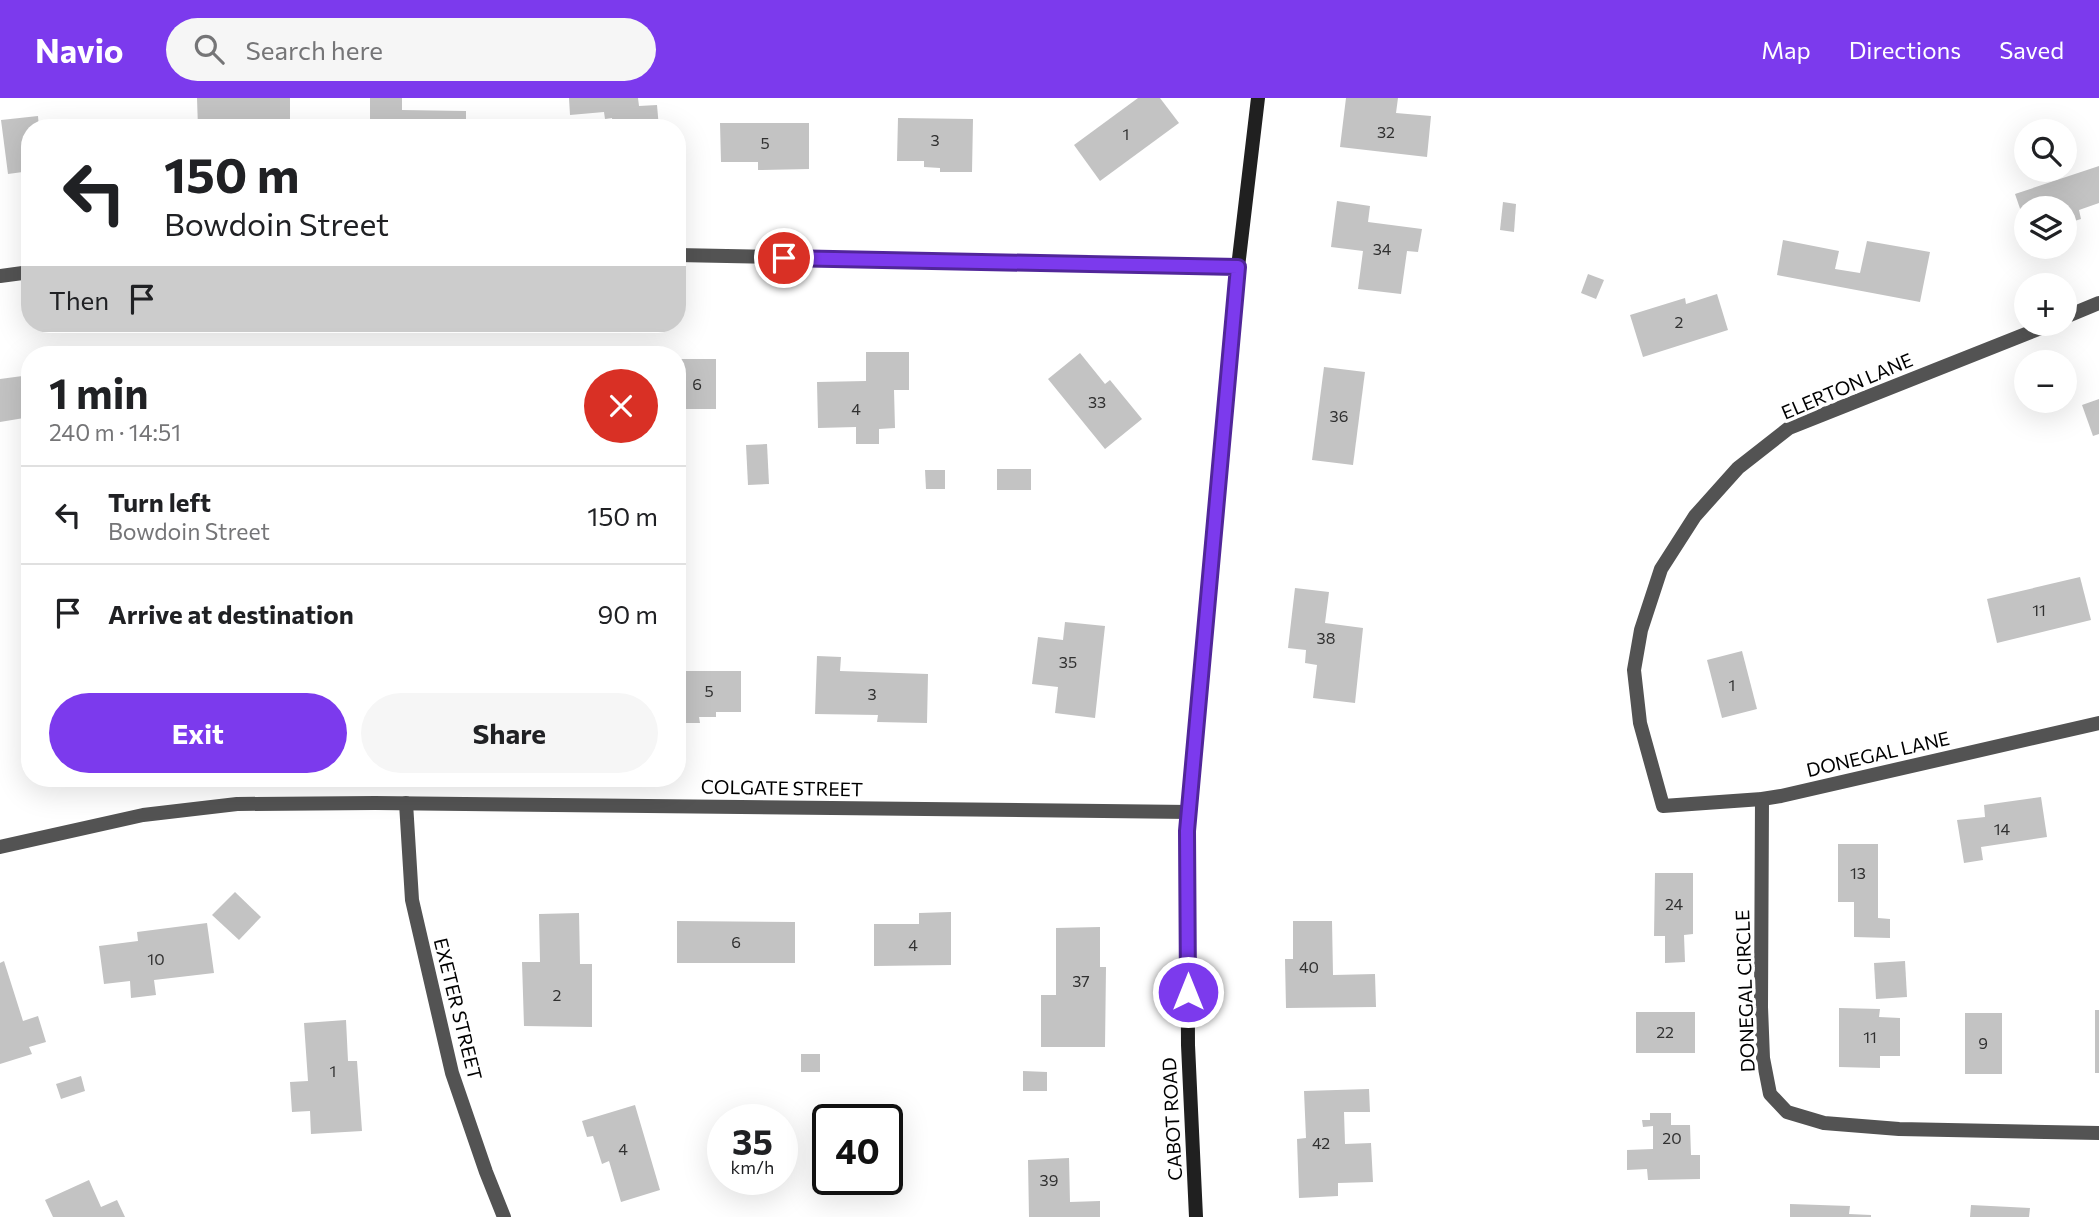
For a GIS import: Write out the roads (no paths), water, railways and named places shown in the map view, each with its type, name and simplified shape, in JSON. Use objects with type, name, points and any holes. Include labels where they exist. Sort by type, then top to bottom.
[{"type":"street","name":"CABOT ROAD","points":[[1196,1217],[1188,1045],[1187,831],[1238,267],[1258,98]]},
{"type":"street","points":[[686,256],[1238,267]]},
{"type":"street","points":[[0,276],[21,273]]},
{"type":"street","points":[[2077,312],[2099,303]]},
{"type":"street","name":"ELERTON LANE","points":[[1663,806],[1640,723],[1634,670],[1641,630],[1661,569],[1695,516],[1738,468],[1789,428],[2021,336]]},
{"type":"street","name":"DONEGAL LANE","points":[[1663,806],[1762,799],[2099,723]]},
{"type":"street","name":"DONEGAL CIRCLE","points":[[1762,799],[1760,1007],[1763,1058],[1770,1094],[1787,1112],[1824,1123],[1899,1129],[2099,1133]]},
{"type":"street","name":"COLGATE STREET","points":[[0,847],[144,815],[223,806],[406,803],[1190,812]]},
{"type":"street","name":"EXETER STREET","points":[[406,803],[412,900],[452,1073],[504,1217]]}]
